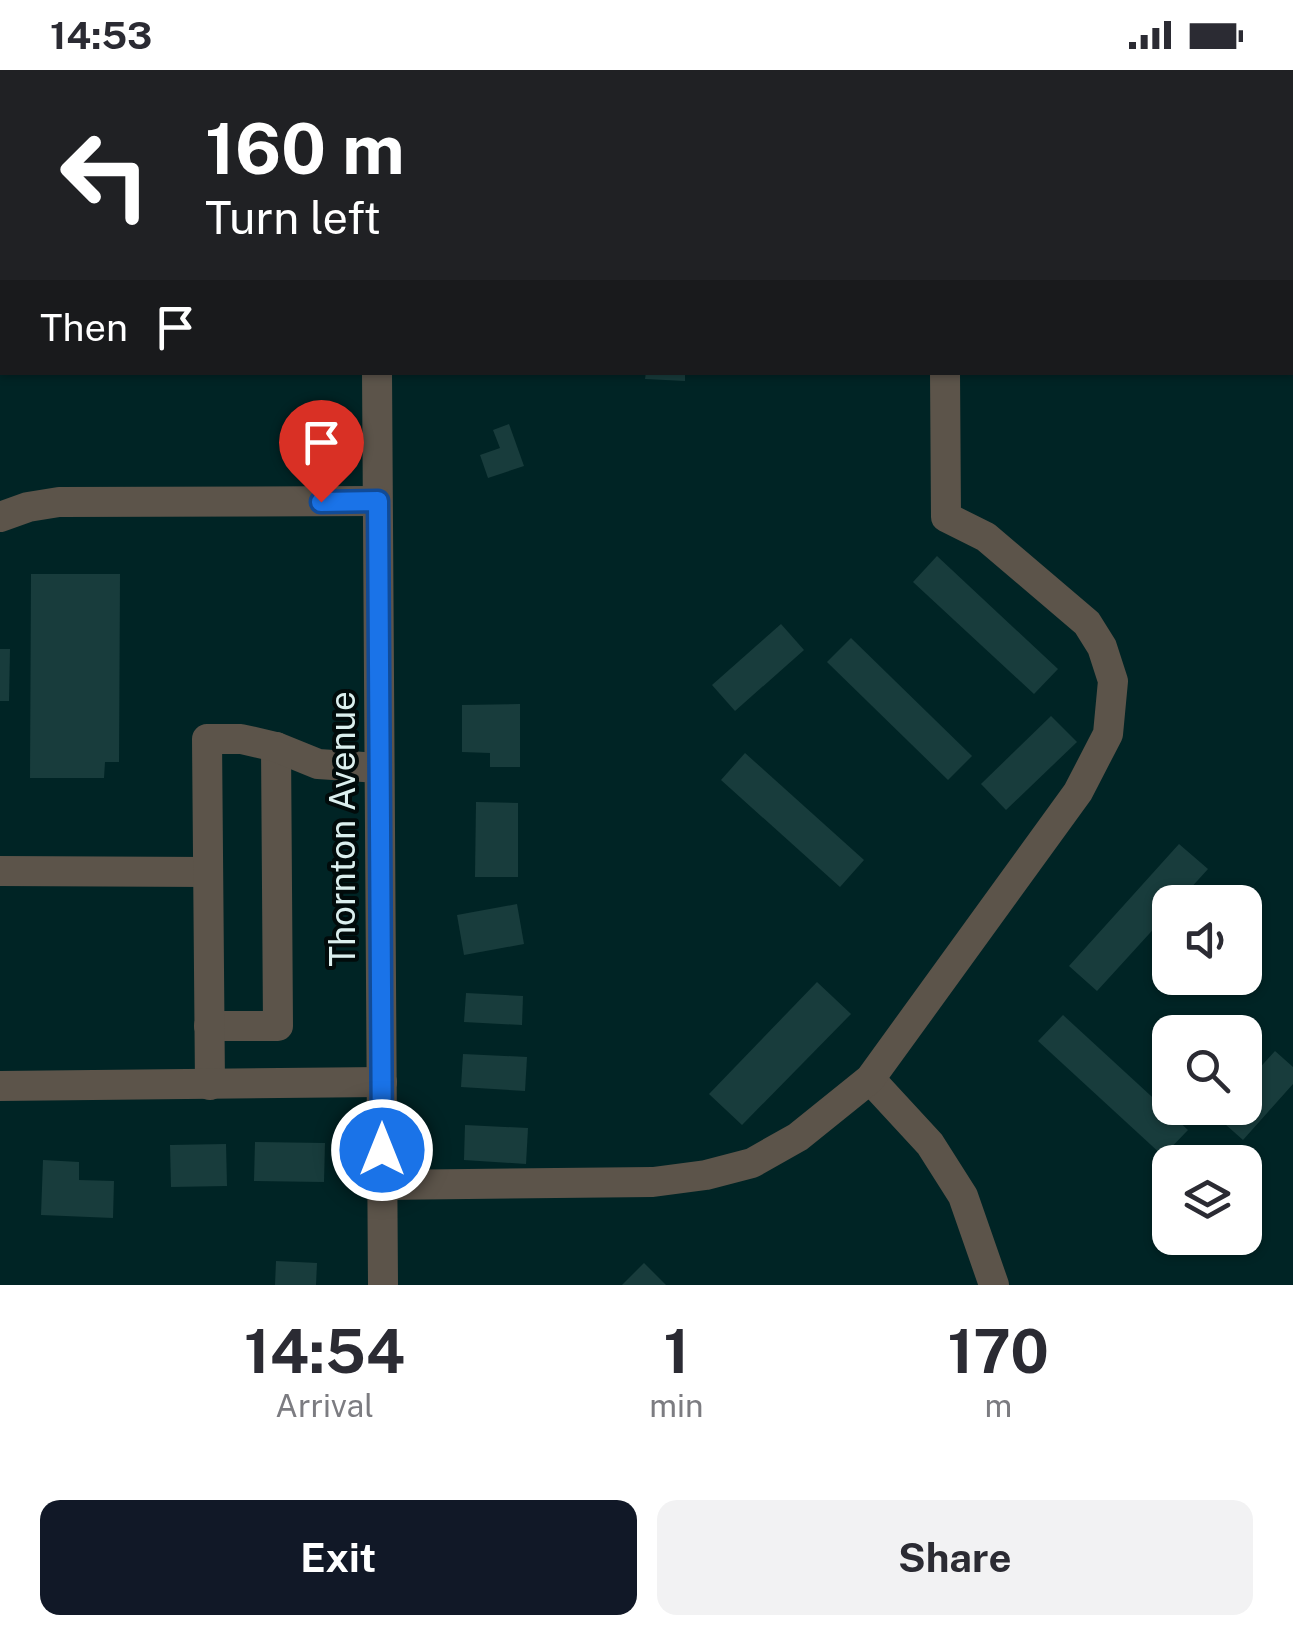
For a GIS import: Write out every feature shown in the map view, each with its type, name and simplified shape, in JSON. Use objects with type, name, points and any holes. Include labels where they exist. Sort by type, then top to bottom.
[{"type":"street","name":"Thornton Avenue","points":[[376,375],[383,1285]]},
{"type":"street","points":[[382,1185],[654,1182],[752,1162],[798,1137],[870,1079],[1078,792],[1108,734],[1113,681],[1102,647],[1087,623],[986,537],[946,516],[945,375]]},
{"type":"street","points":[[0,517],[59,502],[378,501]]},
{"type":"street","points":[[210,1085],[207,738],[276,747],[318,764],[380,768]]},
{"type":"street","points":[[209,1026],[278,1026],[276,747]]},
{"type":"street","points":[[0,871],[208,872]]},
{"type":"street","points":[[870,1079],[930,1144],[964,1196],[994,1285]]},
{"type":"street","points":[[0,1086],[382,1082]]},
{"type":"building","points":[[646,375],[685,375],[685,381],[645,379]]},
{"type":"building","points":[[509,424],[524,466],[488,478],[480,455],[500,448],[493,430]]},
{"type":"building","points":[[937,556],[1058,669],[1034,694],[913,582]]},
{"type":"building","points":[[31,574],[120,574],[119,762],[105,762],[104,778],[30,778]]},
{"type":"building","points":[[781,624],[804,650],[735,711],[712,685]]},
{"type":"building","points":[[851,638],[972,756],[948,780],[827,662]]},
{"type":"building","points":[[0,649],[10,649],[9,701],[0,701]]},
{"type":"building","points":[[520,704],[520,767],[490,767],[490,753],[462,752],[462,705]]},
{"type":"building","points":[[1051,716],[1077,742],[1006,810],[981,784]]},
{"type":"building","points":[[745,753],[864,860],[840,887],[721,780]]},
{"type":"building","points":[[476,802],[518,803],[518,877],[475,877]]},
{"type":"building","points":[[1179,844],[1208,869],[1193,885],[1152,885],[1152,931],[1097,991],[1069,966]]},
{"type":"building","points":[[517,904],[524,944],[464,955],[457,915]]},
{"type":"building","points":[[817,982],[851,1014],[742,1125],[709,1094]]},
{"type":"building","points":[[466,993],[523,996],[522,1025],[464,1022]]},
{"type":"building","points":[[1063,1015],[1152,1097],[1152,1125],[1183,1125],[1188,1130],[1174,1145],[1152,1146],[1038,1041]]},
{"type":"building","points":[[1275,1051],[1293,1067],[1293,1084],[1262,1119],[1262,1065]]},
{"type":"building","points":[[463,1054],[527,1057],[525,1091],[461,1087]]},
{"type":"building","points":[[465,1125],[528,1128],[526,1164],[464,1160]]},
{"type":"building","points":[[1226,1125],[1256,1125],[1243,1140]]},
{"type":"building","points":[[255,1142],[325,1143],[324,1182],[254,1181]]},
{"type":"building","points":[[226,1144],[227,1186],[171,1187],[170,1145]]},
{"type":"building","points":[[43,1160],[79,1162],[79,1180],[114,1181],[113,1218],[41,1215]]},
{"type":"building","points":[[276,1261],[317,1263],[316,1285],[275,1285]]},
{"type":"building","points":[[644,1263],[666,1285],[622,1285]]},
{"type":"route","points":[[321,502],[378,501],[382,1150]]}]
